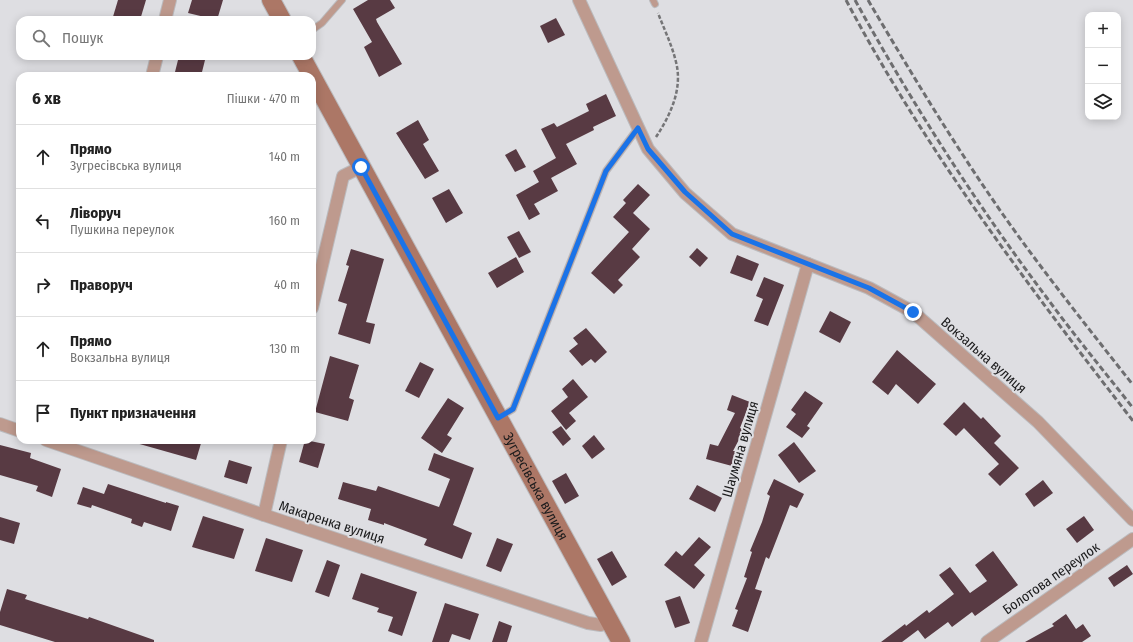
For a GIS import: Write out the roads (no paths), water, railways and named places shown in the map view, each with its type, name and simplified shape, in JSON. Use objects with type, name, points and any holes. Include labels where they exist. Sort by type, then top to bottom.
[{"type":"street","points":[[166,16],[170,0]]},
{"type":"street","points":[[272,0],[280,16]]},
{"type":"street","name":"Вокзальна вулиця","points":[[579,0],[648,149],[685,192],[732,234],[869,288],[913,312],[1038,422],[1133,520]]},
{"type":"street","points":[[153,72],[156,60]]},
{"type":"street","name":"Зугресівська вулиця","points":[[303,60],[310,72]]},
{"type":"street","name":"Зугресівська вулиця","points":[[316,84],[621,642]]},
{"type":"street","points":[[316,291],[343,176],[361,167]]},
{"type":"street","name":"Шаумяна вулиця","points":[[701,642],[808,264]]},
{"type":"street","points":[[0,424],[16,430]]},
{"type":"street","name":"Макаренка вулиця","points":[[70,444],[264,515],[588,623],[600,625],[609,621]]},
{"type":"street","points":[[264,515],[280,444]]},
{"type":"street","name":"Болотова переулок","points":[[987,642],[1133,539]]},
{"type":"lane","points":[[316,27],[322,23],[342,0]]},
{"type":"lane","points":[[498,418],[513,409],[606,171],[638,128]]},
{"type":"railway","points":[[846,0],[910,111],[980,217],[1133,421]]},
{"type":"railway","points":[[855,0],[899,77],[970,190],[1057,312],[1133,408]]},
{"type":"railway","points":[[868,0],[900,55],[968,163],[1004,216],[1051,280],[1133,385]]}]
